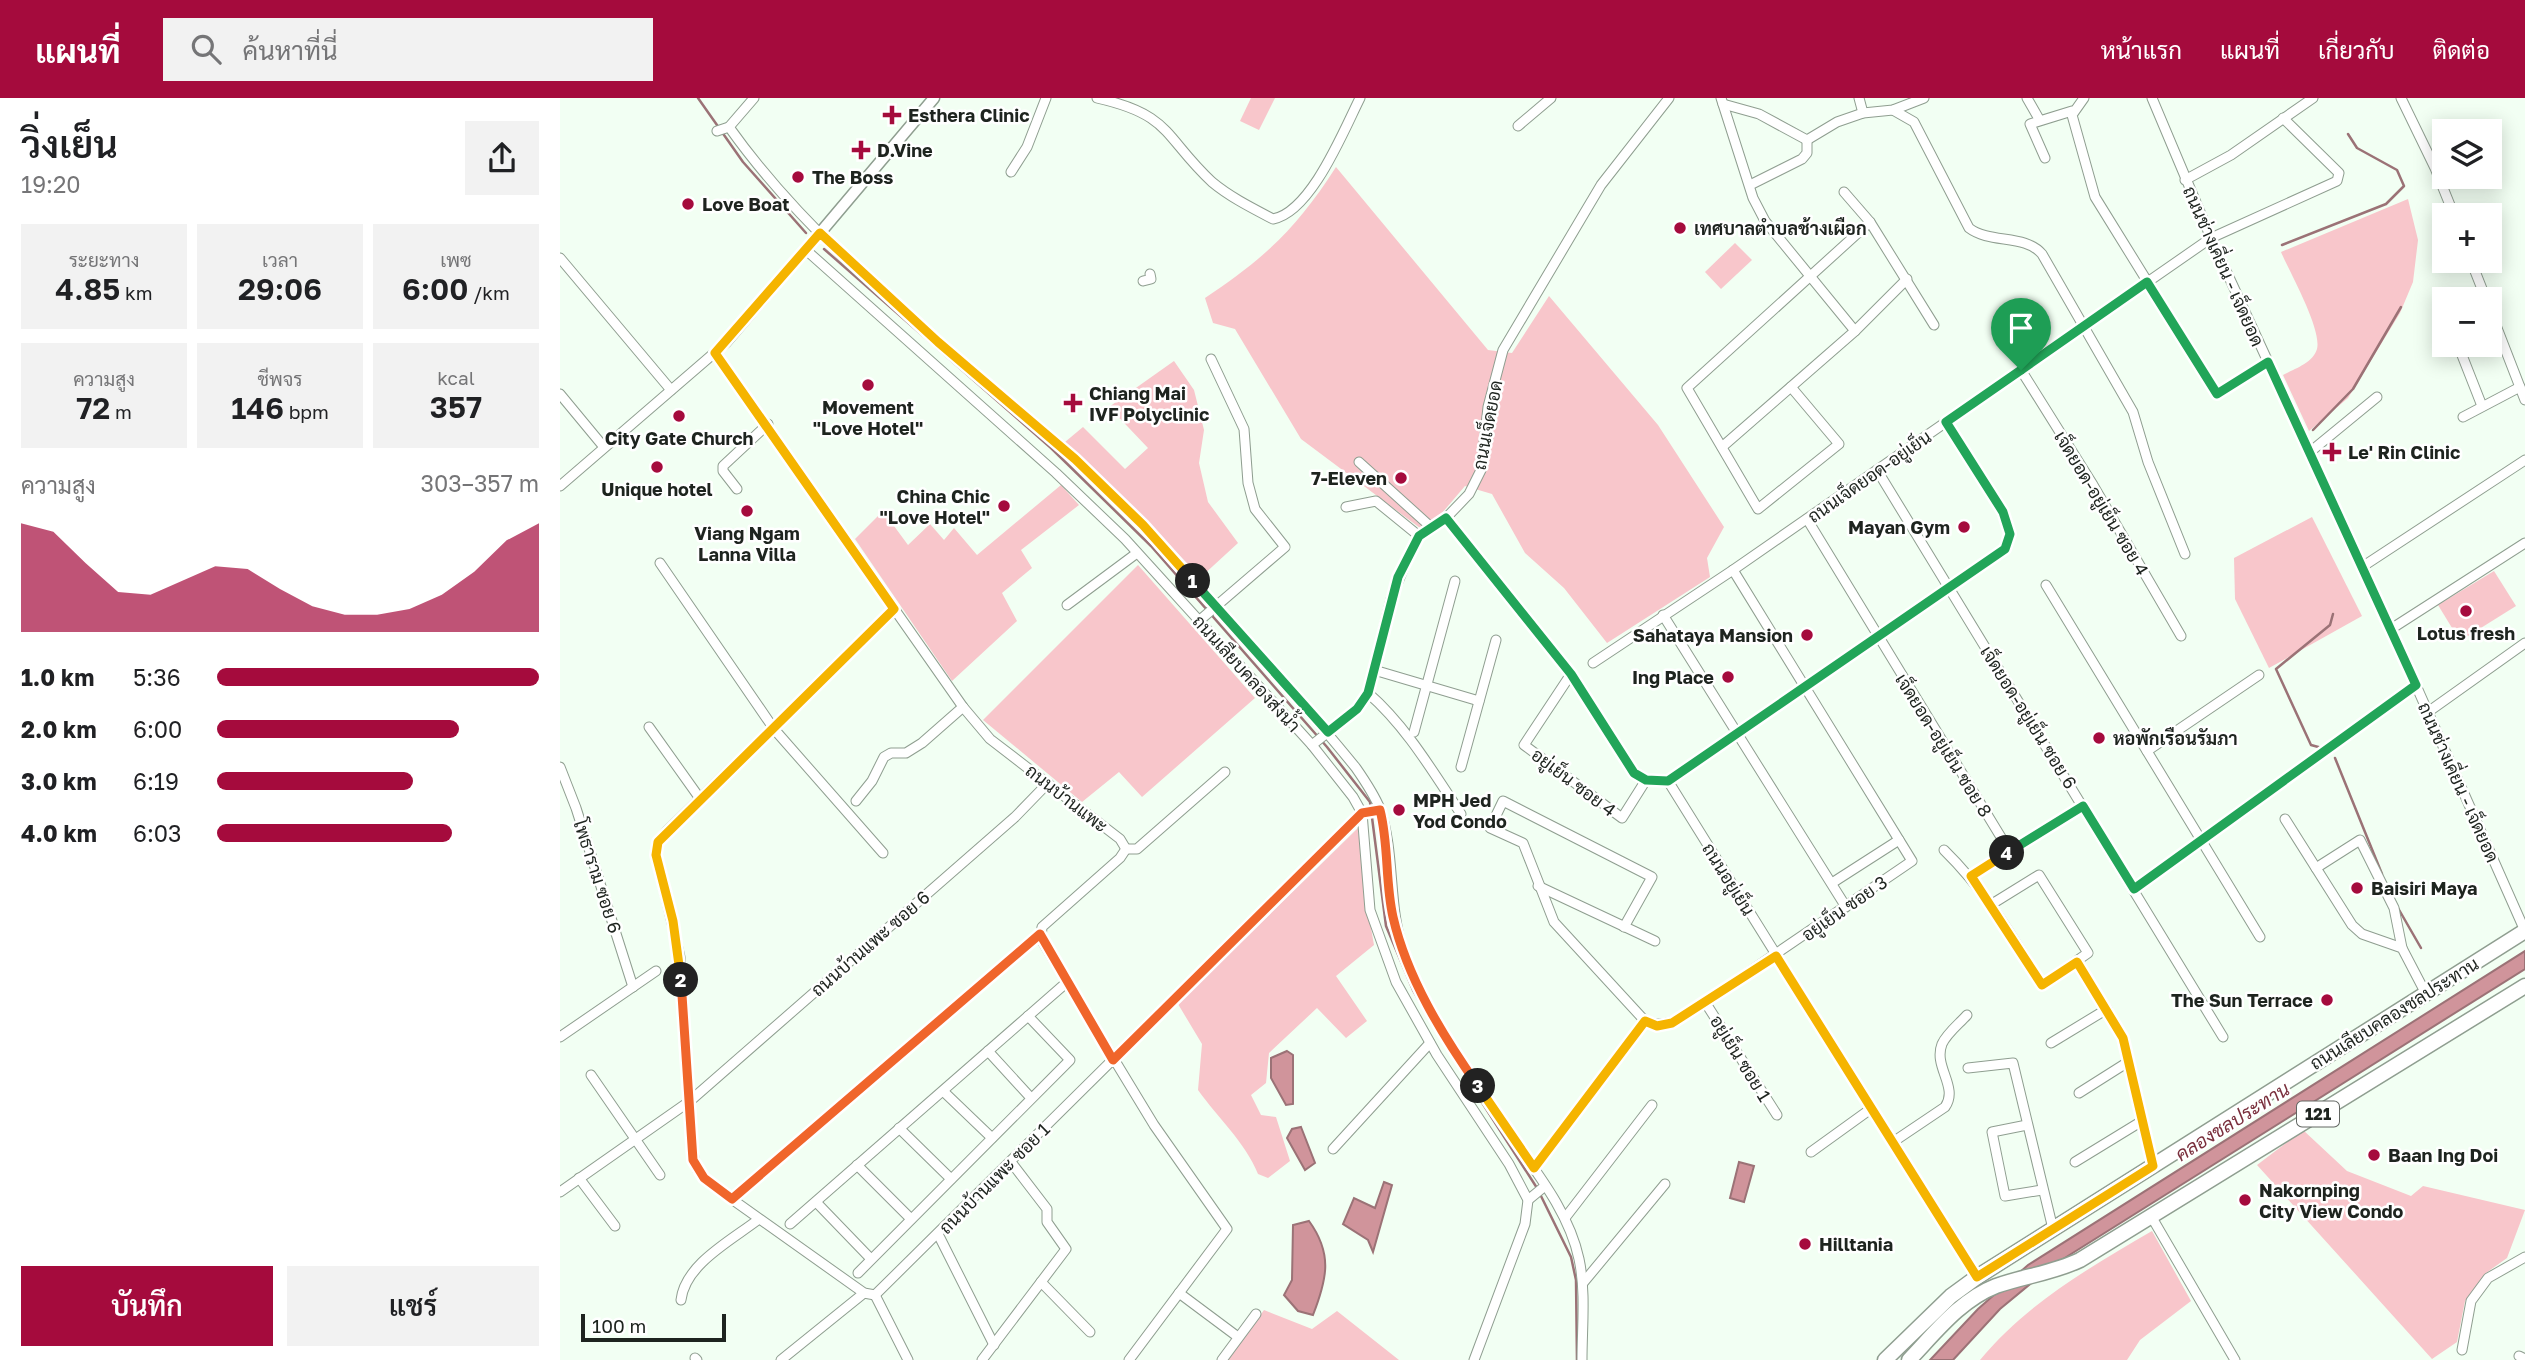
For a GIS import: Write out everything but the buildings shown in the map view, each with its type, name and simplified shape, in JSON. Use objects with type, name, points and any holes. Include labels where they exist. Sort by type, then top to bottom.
[{"type":"main road","name":"ถนนเลียบคลองชลประทาน","points":[[1885,1360],[1951,1296],[1977,1277],[2525,931]]},
{"type":"main road","name":"121","points":[[1909,1360],[1961,1308],[1987,1290],[2066,1267],[2525,986]]},
{"type":"street","points":[[717,131],[729,127],[754,98]]},
{"type":"street","points":[[560,486],[603,446],[715,353],[934,98]]},
{"type":"street","points":[[1011,172],[1027,147],[1046,98]]},
{"type":"street","points":[[1097,98],[1147,113],[1161,123],[1212,181],[1273,219],[1285,216],[1298,207],[1312,187],[1360,98]]},
{"type":"street","points":[[1518,126],[1551,98]]},
{"type":"street","name":"ถนนเจ็ดยอด","points":[[1419,536],[1446,518],[1469,494],[1480,470],[1488,407],[1503,350],[1601,185],[1669,98]]},
{"type":"street","points":[[1859,98],[1863,113]]},
{"type":"street","points":[[1807,140],[1837,122],[1863,113],[1892,110],[1924,98]]},
{"type":"street","points":[[2027,98],[2039,120]]},
{"type":"street","points":[[2045,158],[2030,128],[2039,120],[2073,111],[2084,98]]},
{"type":"street","name":"ถนนช่างเคี่ยน - เจ็ดยอด","points":[[2152,98],[2185,180],[2391,629],[2525,931]]},
{"type":"street","points":[[2185,180],[2231,155],[2313,98]]},
{"type":"street","points":[[2401,98],[2449,203]]},
{"type":"street","points":[[1722,101],[1759,114],[1807,140]]},
{"type":"street","points":[[1722,101],[1765,221],[1855,331]]},
{"type":"street","points":[[1892,110],[1914,122],[1969,228],[1985,238],[2037,248],[2133,412],[2148,462],[2185,554]]},
{"type":"street","points":[[2073,111],[2095,197],[2217,394],[2268,362]]},
{"type":"street","name":"ถนนเจ็ดยอด-อยู่เย็น","points":[[1593,663],[1733,570],[2211,238],[2340,178],[2283,118]]},
{"type":"street","name":"ถนนเลียบคลองส่งน้ำ","points":[[729,127],[770,183],[820,233],[938,342],[1075,459],[1143,525],[1328,732],[1356,768],[1380,810],[1385,832],[1393,916],[1405,956],[1447,1038],[1565,1218],[1579,1258],[1583,1283],[1582,1360]]},
{"type":"street","points":[[1750,185],[1802,159],[1807,153],[1807,140]]},
{"type":"street","points":[[1844,192],[1870,222],[1934,325]]},
{"type":"street","points":[[1791,387],[1839,444],[1758,509],[1687,388],[1870,222]]},
{"type":"street","name":"ถนนเลียบคลองส่งน้ำ","points":[[806,250],[945,378],[1056,473],[1137,553],[1312,745],[1353,797],[1362,813],[1370,910],[1396,982],[1430,1043],[1509,1164],[1528,1200]]},
{"type":"street","points":[[560,258],[671,390]]},
{"type":"street","points":[[1722,447],[1855,331],[1907,279]]},
{"type":"street","points":[[2502,341],[2525,400]]},
{"type":"street","name":"ถนนบ้านแพะ","points":[[715,353],[768,424],[963,707],[990,739],[1120,839],[1126,849]]},
{"type":"street","points":[[2463,357],[2482,406]]},
{"type":"street","points":[[1200,620],[1285,547],[1255,509],[1248,483],[1244,429],[1211,359]]},
{"type":"street","name":"เจ็ดยอด-อยู่เย็น ซอย 4","points":[[2021,370],[2094,485],[2181,636]]},
{"type":"street","points":[[2463,417],[2520,387]]},
{"type":"street","points":[[560,394],[603,446]]},
{"type":"street","points":[[2309,452],[2377,397]]},
{"type":"street","points":[[1446,518],[1571,674],[1634,773],[1646,780],[1668,781],[2005,549],[2010,534],[2003,512],[1946,422]]},
{"type":"street","points":[[737,489],[723,471],[723,466],[768,424]]},
{"type":"street","points":[[2362,567],[2525,460]]},
{"type":"street","points":[[1359,462],[1432,528]]},
{"type":"street","name":"เจ็ดยอด-อยู่เย็น ซอย 6","points":[[1877,470],[2223,1037]]},
{"type":"street","points":[[1312,745],[1357,709],[1368,693],[1398,577],[1419,536],[1376,501],[1346,507]]},
{"type":"street","name":"เจ็ดยอด-อยู่เย็น ซอย 8","points":[[1807,519],[2010,852]]},
{"type":"street","points":[[2391,629],[2525,543]]},
{"type":"street","points":[[1067,605],[1137,553]]},
{"type":"street","points":[[660,563],[774,729],[883,853]]},
{"type":"street","points":[[1733,570],[1899,840],[1832,883]]},
{"type":"street","points":[[1414,732],[1454,581]]},
{"type":"street","points":[[2046,585],[2260,937]]},
{"type":"street","points":[[894,609],[662,836],[656,855],[680,957],[692,1149],[697,1169],[759,1219],[864,1293],[875,1295],[908,1360]]},
{"type":"street","points":[[1663,615],[1846,907]]},
{"type":"street","points":[[1461,767],[1496,640]]},
{"type":"street","points":[[2428,712],[2525,643]]},
{"type":"street","points":[[1374,670],[1479,701]]},
{"type":"street","name":"อยู่เย็น ซอย 4","points":[[1571,674],[1524,745],[1622,818],[1646,780]]},
{"type":"street","points":[[2147,751],[2259,676]]},
{"type":"street","points":[[2134,889],[2416,685]]},
{"type":"street","points":[[1368,693],[1384,706],[1419,751],[1461,814]]},
{"type":"street","points":[[856,801],[873,781],[888,754],[906,753],[963,707]]},
{"type":"street","points":[[649,727],[701,800]]},
{"type":"street","name":"โพธาราม ซอย 6","points":[[560,767],[576,808],[633,987]]},
{"type":"street","points":[[732,1199],[1040,934],[1042,927],[1120,858],[1126,849],[1137,849],[1225,772]]},
{"type":"street","name":"ถนนอยู่เย็น","points":[[1668,781],[1977,1277]]},
{"type":"street","name":"ถนนบ้านแพะ ซอย 6","points":[[560,1192],[690,1101],[1014,817],[1048,783]]},
{"type":"street","points":[[1534,1168],[1645,1021],[1554,922],[1523,843],[1490,828],[1503,801],[1652,877],[1624,927]]},
{"type":"street","points":[[1971,876],[2083,806]]},
{"type":"street","points":[[1113,1060],[1362,813],[1380,810]]},
{"type":"street","points":[[2285,819],[2352,925],[2362,934],[2402,948]]},
{"type":"street","name":"อยู่เย็น ซอย 3","points":[[1645,1021],[1657,1026],[1672,1023],[1776,956],[1912,861],[1899,840]]},
{"type":"street","points":[[2316,868],[2360,840],[2395,908],[2402,948],[2426,992]]},
{"type":"street","points":[[1944,850],[1971,876],[1992,904],[2042,985],[2086,956],[2087,951],[2039,875],[1992,904]]},
{"type":"street","points":[[1538,886],[1655,941]]},
{"type":"street","points":[[1040,934],[1113,1060],[1227,1229],[1129,1360]]},
{"type":"street","points":[[2077,962],[2123,1038],[2153,1166]]},
{"type":"street","points":[[560,1037],[656,971]]},
{"type":"street","points":[[790,1224],[1066,982]]},
{"type":"street","name":"อยู่เย็น ซอย 1","points":[[1705,1002],[1777,1115]]},
{"type":"street","points":[[2050,1043],[2107,1009]]},
{"type":"street","points":[[1893,1142],[1945,1107],[1950,1099],[1951,1092],[1940,1053],[1943,1042],[1967,1015]]},
{"type":"street","points":[[858,1273],[1070,1060],[1028,1016]]},
{"type":"street","points":[[1333,1149],[1430,1043]]},
{"type":"street","points":[[988,1051],[1031,1098]]},
{"type":"street","name":"ถนนบ้านแพะ ซอย 1","points":[[875,1295],[1113,1060]]},
{"type":"street","points":[[2079,1093],[2128,1062]]},
{"type":"street","points":[[1968,1068],[2013,1063],[2053,1228]]},
{"type":"street","points":[[591,1075],[660,1175]]},
{"type":"street","points":[[943,1091],[992,1138]]},
{"type":"street","points":[[1565,1218],[1652,1105]]},
{"type":"street","points":[[1811,1152],[1872,1108]]},
{"type":"street","points":[[2075,1161],[2142,1121]]},
{"type":"street","points":[[2027,1125],[1992,1132],[2006,1196],[2042,1190]]},
{"type":"street","points":[[900,1128],[951,1179]]},
{"type":"street","points":[[982,1360],[1066,1249],[1047,1222],[1047,1209],[1011,1161]]},
{"type":"street","points":[[857,1165],[911,1219]]},
{"type":"street","points":[[579,1178],[615,1226]]},
{"type":"street","points":[[1583,1283],[1665,1184]]},
{"type":"street","points":[[1474,1360],[1525,1224],[1528,1200],[1545,1186]]},
{"type":"street","points":[[816,1202],[871,1259]]},
{"type":"street","points":[[2151,1216],[2235,1360]]},
{"type":"street","points":[[681,1300],[682,1285],[691,1273],[759,1219]]},
{"type":"street","points":[[938,1234],[994,1345]]},
{"type":"street","points":[[2462,1350],[2471,1301],[2488,1278],[2525,1257]]},
{"type":"street","points":[[1041,1282],[1090,1332]]},
{"type":"street","points":[[781,1360],[864,1293]]},
{"type":"street","points":[[1179,1293],[1238,1337]]},
{"type":"street","points":[[1222,1360],[1256,1314]]},
{"type":"shaded area","points":[[1251,98],[1275,98],[1259,130],[1240,121]]},
{"type":"shaded area","points":[[1336,167],[1488,350],[1512,353],[1549,296],[1658,425],[1724,527],[1707,558],[1710,577],[1607,643],[1564,588],[1525,553],[1492,494],[1465,486],[1442,513],[1420,528],[1301,439],[1235,329],[1213,323],[1205,298],[1263,255],[1293,225]]},
{"type":"shaded area","points":[[2408,199],[2418,240],[2413,282],[2400,313],[2348,398],[2309,431],[2283,375],[2312,358],[2317,349],[2317,340],[2310,315],[2281,252]]},
{"type":"shaded area","points":[[1735,243],[1752,260],[1721,289],[1705,272]]},
{"type":"shaded area","points":[[1174,361],[1194,390],[1204,430],[1199,463],[1208,502],[1238,543],[1201,577],[1065,442],[1083,427],[1125,469],[1148,448],[1109,407]]},
{"type":"shaded area","points":[[1061,485],[1079,505],[1021,550],[1032,568],[1002,593],[1017,621],[952,681],[855,539],[883,511],[908,545],[930,524],[944,540],[954,528],[977,555]]},
{"type":"shaded area","points":[[2312,517],[2362,616],[2269,668],[2235,599],[2234,558]]},
{"type":"shaded area","points":[[1138,565],[1255,698],[1142,797],[1119,772],[1082,802],[983,720]]},
{"type":"shaded area","points":[[2494,571],[2516,606],[2460,641],[2438,605]]},
{"type":"shaded area","points":[[1358,828],[1364,889],[1374,945],[1336,976],[1367,1021],[1346,1038],[1317,1008],[1269,1053],[1266,1083],[1251,1095],[1261,1115],[1276,1117],[1290,1161],[1268,1178],[1258,1174],[1239,1141],[1198,1090],[1202,1044],[1178,1004]]},
{"type":"shaded area","points":[[2525,951],[2525,969],[2052,1266],[2000,1309],[1953,1360],[1930,1360],[1978,1309],[2028,1265]]},
{"type":"shaded area","points":[[1287,1051],[1293,1055],[1293,1104],[1286,1105],[1271,1078],[1271,1058]]},
{"type":"shaded area","points":[[1301,1127],[1315,1163],[1305,1170],[1287,1138],[1292,1129]]},
{"type":"shaded area","points":[[2303,1130],[2347,1171],[2411,1196],[2423,1186],[2525,1210],[2507,1258],[2486,1273],[2465,1301],[2457,1342],[2432,1359],[2257,1165]]},
{"type":"shaded area","points":[[1739,1162],[1754,1166],[1744,1202],[1730,1198]]},
{"type":"shaded area","points":[[1384,1182],[1392,1185],[1373,1252],[1368,1240],[1343,1224],[1354,1198],[1375,1208]]},
{"type":"shaded area","points":[[1309,1221],[1317,1233],[1325,1256],[1322,1290],[1313,1315],[1298,1311],[1284,1295],[1292,1280],[1293,1225]]},
{"type":"shaded area","points":[[2152,1231],[2191,1301],[2140,1340],[2127,1360],[1980,1360],[2038,1304],[2082,1273]]},
{"type":"shaded area","points":[[1264,1310],[1312,1329],[1337,1311],[1399,1360],[1228,1360]]},
{"type":"waterway","points":[[698,98],[743,162],[806,233]]},
{"type":"waterway","points":[[2282,245],[2386,204],[2404,186],[2397,170],[2357,148],[2348,134]]},
{"type":"waterway","points":[[824,249],[1051,448],[1151,546],[1327,747],[1370,802],[1386,926],[1413,990],[1435,1028]]},
{"type":"waterway","points":[[2313,430],[2353,389],[2401,307]]},
{"type":"waterway","points":[[2322,748],[2311,745],[2276,669],[2330,625],[2333,614]]},
{"type":"waterway","points":[[2335,758],[2382,874]]},
{"type":"waterway","points":[[2398,908],[2421,948]]},
{"type":"waterway","points":[[1465,1076],[1537,1188]]},
{"type":"waterway","points":[[1540,1194],[1571,1257],[1576,1280],[1577,1360]]},
{"type":"place","name":"Esthera Clinic","points":[[892,115]]},
{"type":"place","name":"D.Vine","points":[[861,150]]},
{"type":"place","name":"The Boss","points":[[798,177]]},
{"type":"place","name":"Love Boat","points":[[688,204]]},
{"type":"place","name":"เทศบาลตำบลช้างเผือก","points":[[1680,228]]},
{"type":"place","name":"Movement \"Love Hotel\"","points":[[868,385]]},
{"type":"place","name":"Chiang Mai IVF Polyclinic","points":[[1073,403]]},
{"type":"place","name":"City Gate Church","points":[[679,416]]},
{"type":"place","name":"Le' Rin Clinic","points":[[2332,452]]},
{"type":"place","name":"Unique hotel","points":[[657,467]]},
{"type":"place","name":"7-Eleven","points":[[1401,478]]},
{"type":"place","name":"China Chic \"Love Hotel\"","points":[[1004,506]]},
{"type":"place","name":"Viang Ngam Lanna Villa","points":[[747,511]]},
{"type":"place","name":"Mayan Gym","points":[[1964,527]]},
{"type":"place","name":"Lotus fresh","points":[[2466,611]]},
{"type":"place","name":"Sahataya Mansion","points":[[1807,635]]},
{"type":"place","name":"Ing Place","points":[[1728,677]]},
{"type":"place","name":"หอพักเรือนรัมภา","points":[[2099,738]]},
{"type":"place","name":"MPH Jed Yod Condo","points":[[1399,810]]},
{"type":"place","name":"Baisiri Maya","points":[[2357,888]]},
{"type":"place","name":"The Sun Terrace","points":[[2327,1000]]},
{"type":"place","name":"Baan Ing Doi","points":[[2374,1155]]},
{"type":"place","name":"Nakornping City View Condo","points":[[2245,1200]]},
{"type":"place","name":"Hilltania","points":[[1805,1244]]},
{"type":"route","points":[[820,233],[938,342],[1075,459],[1143,525],[1328,732],[1357,709],[1368,693],[1398,577],[1419,536],[1446,518],[1571,674],[1634,773],[1646,780],[1668,781],[2005,549],[2010,534],[2003,512],[1946,422],[2021,370],[2147,282],[2217,394],[2268,362],[2416,685],[2134,889],[2083,806],[1971,876],[1992,904],[2042,985],[2077,962],[2114,1020],[2123,1038],[2153,1166],[1977,1277],[1776,956],[1672,1023],[1657,1026],[1645,1021],[1534,1168],[1447,1038],[1424,998],[1405,956],[1393,916],[1385,832],[1380,810],[1362,813],[1113,1060],[1040,934],[732,1199],[712,1185],[697,1169],[692,1149],[680,957],[656,855],[658,842],[894,609],[768,424],[715,353],[820,233]]},
{"type":"water label","name":"คลองชลประทาน","points":[[2232,1121]]}]
